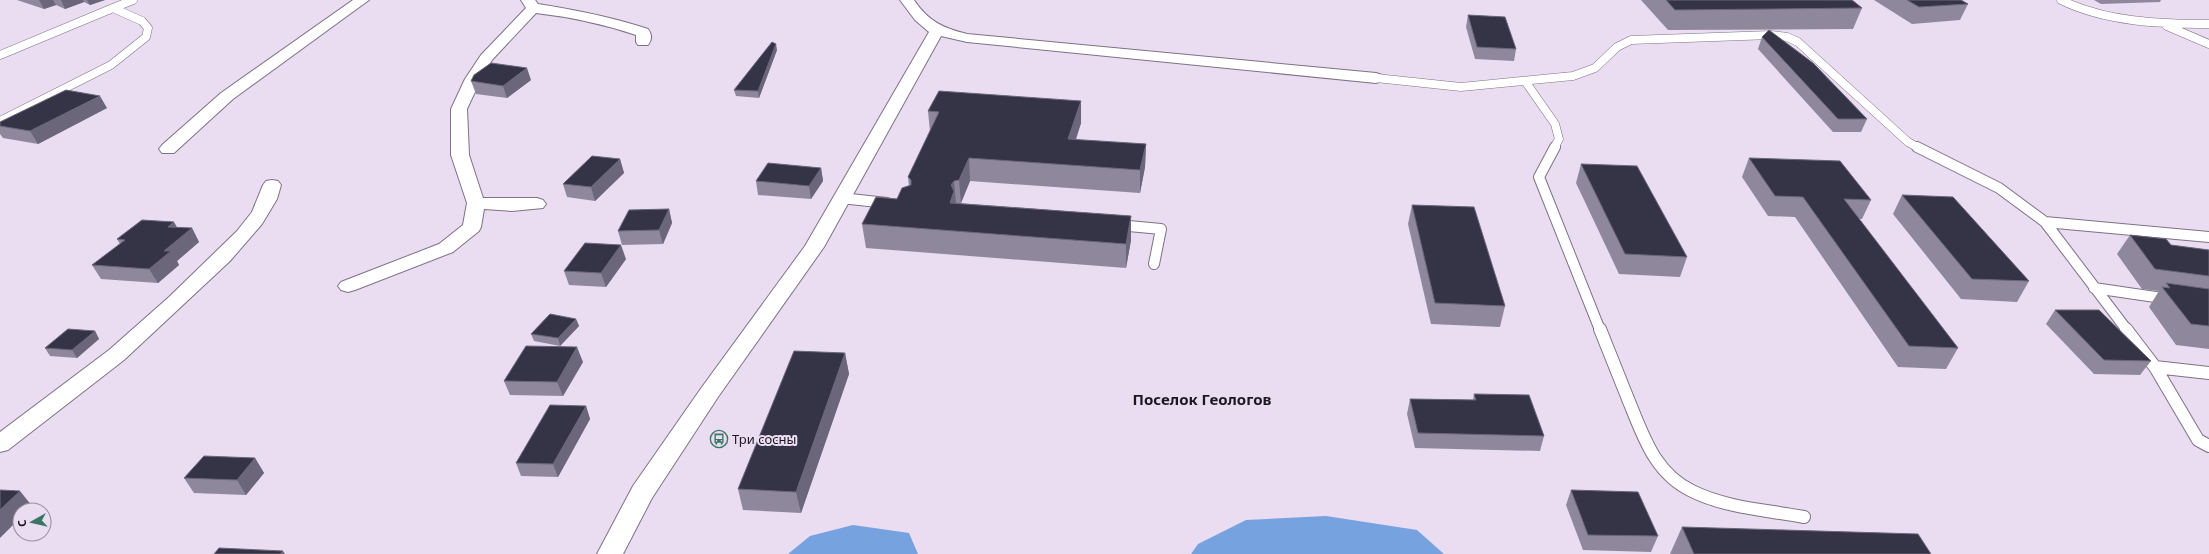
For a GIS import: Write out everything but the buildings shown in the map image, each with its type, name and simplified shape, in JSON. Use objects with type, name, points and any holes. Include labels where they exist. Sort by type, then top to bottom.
[{"type":"street","points":[[168,149],[227,96],[362,0]]},
{"type":"street","points":[[907,0],[920,20],[937,31],[967,38],[1376,78]]},
{"type":"street","points":[[348,286],[446,248],[472,228],[476,203],[460,155],[459,109],[486,58],[531,4],[616,23],[643,32],[643,42]]},
{"type":"street","points":[[610,554],[642,493],[710,392],[814,248],[937,31]]},
{"type":"street","points":[[0,444],[132,342],[196,283],[232,248],[256,220],[269,197],[272,185]]},
{"type":"street","points":[[476,203],[512,205],[537,204]]},
{"type":"lane","points":[[0,55],[133,0]]},
{"type":"lane","points":[[2061,0],[2104,14],[2140,22],[2162,24],[2209,24]]},
{"type":"lane","points":[[0,120],[110,66],[146,37],[148,28],[142,21],[113,8]]},
{"type":"lane","points":[[2162,24],[2209,44]]},
{"type":"lane","points":[[1376,78],[1428,85],[1461,86],[1525,81],[1573,76],[1596,68],[1617,47],[1631,40],[1647,38],[1756,35],[1787,36],[1798,42],[1908,142],[1999,188],[2045,222],[2155,367],[2198,440],[2209,453]]},
{"type":"lane","points":[[1525,81],[1555,124],[1559,139],[1539,177],[1648,448],[1661,469],[1680,485],[1711,499],[1804,516]]},
{"type":"lane","points":[[842,198],[893,203]]},
{"type":"lane","points":[[2045,222],[2209,237]]},
{"type":"lane","points":[[1106,223],[1161,229],[1154,264]]},
{"type":"lane","points":[[2094,288],[2178,300]]},
{"type":"lane","points":[[2155,367],[2209,373]]},
{"type":"lane","points":[[2198,440],[2209,446]]},
{"type":"water","points":[[1326,516],[1417,530],[1444,554],[1191,554],[1198,544],[1246,520]]},
{"type":"water","points":[[853,525],[909,533],[918,554],[788,554],[810,536]]},
{"type":"place","name":"Три сосны","points":[[719,439]]},
{"type":"district","name":"Поселок Геологов","points":[[1202,399]]}]
